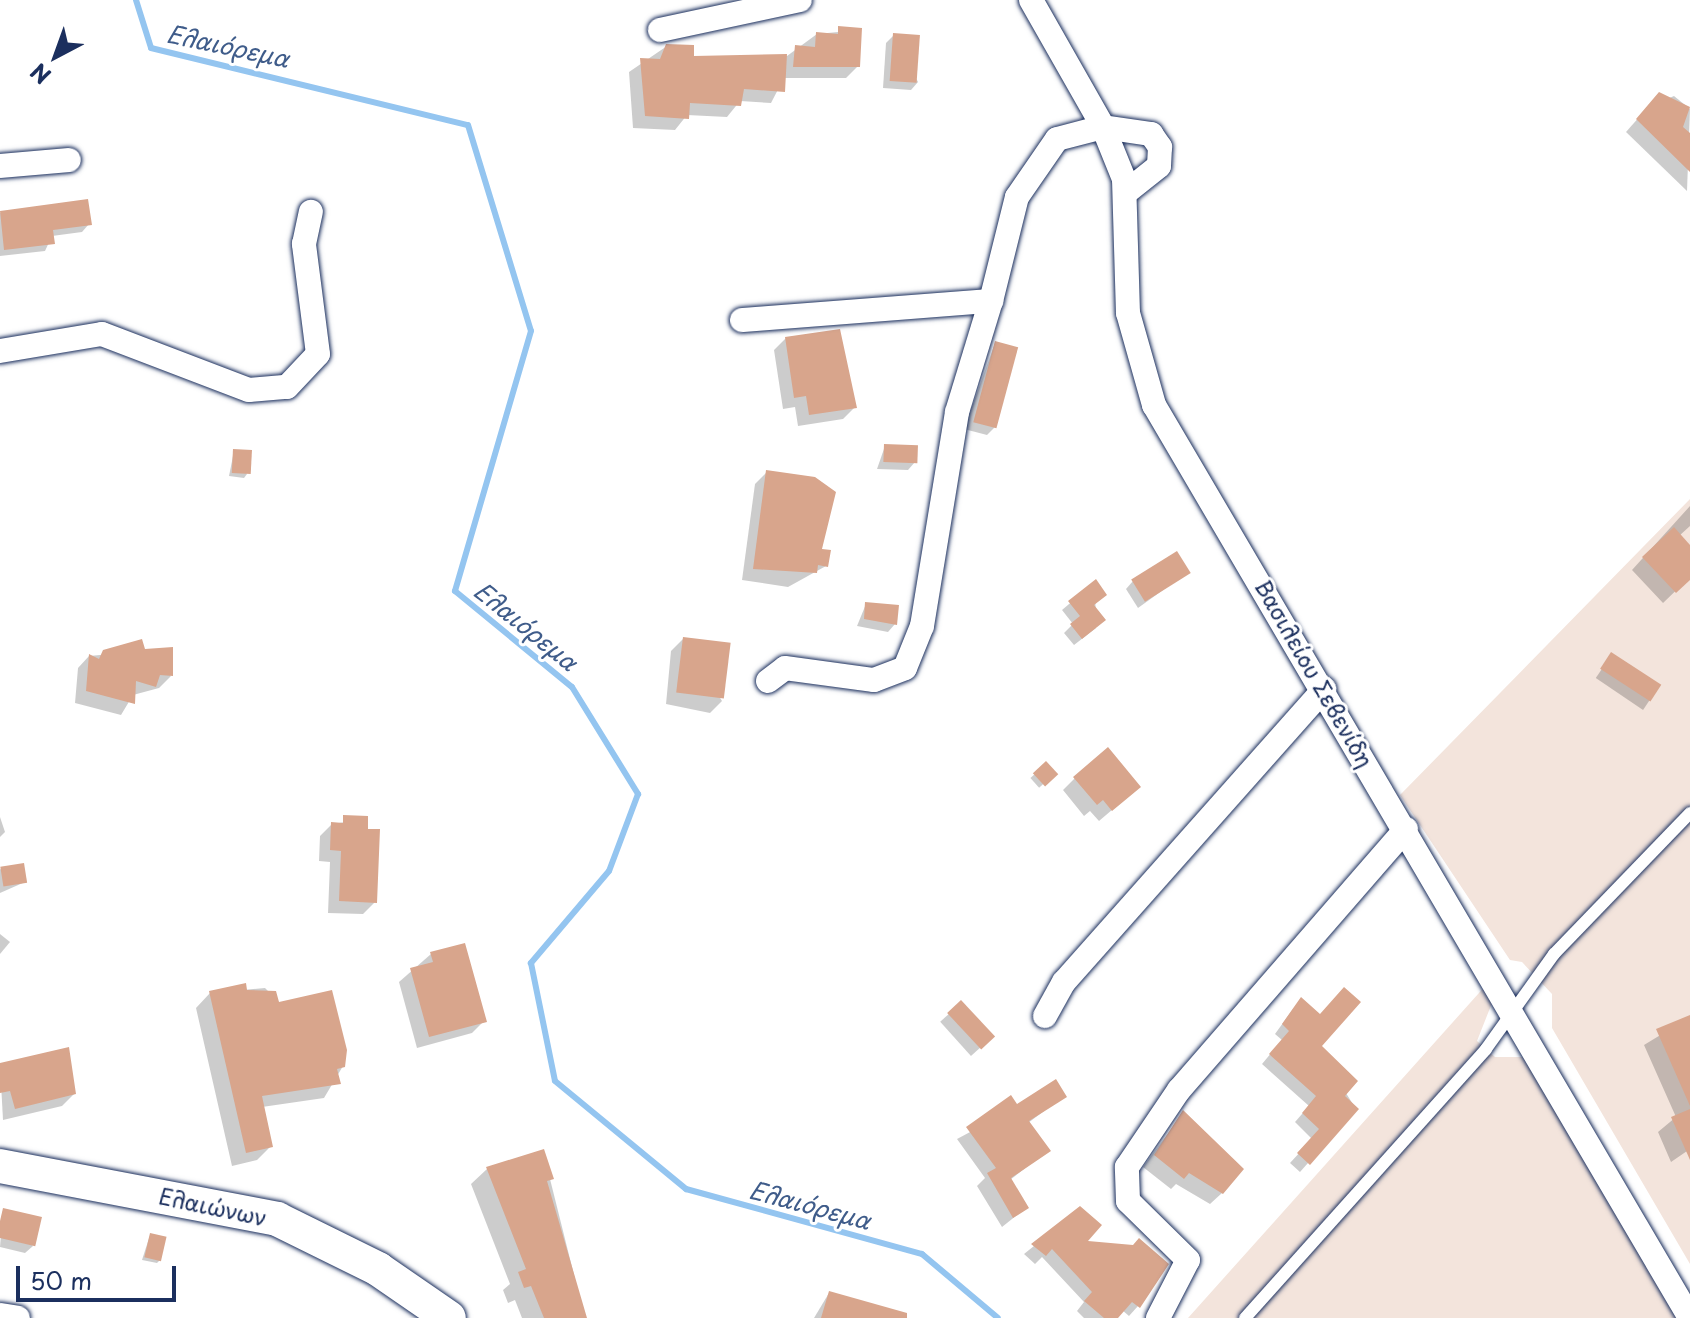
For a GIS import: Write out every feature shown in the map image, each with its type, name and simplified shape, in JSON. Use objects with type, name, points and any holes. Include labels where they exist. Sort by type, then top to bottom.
[{"type":"street","points":[[660,30],[800,0]]},
{"type":"street","name":"Βασιλείου Σεβενίδη","points":[[1031,0],[1103,127],[1125,193],[1125,288],[1147,388],[1690,1318]]},
{"type":"street","points":[[768,681],[785,668],[874,680],[905,668],[922,626],[957,412],[991,301],[1017,197],[1036,163],[1057,139],[1103,127],[1144,130],[1160,147],[1155,172],[1125,193]]},
{"type":"street","points":[[0,166],[69,160]]},
{"type":"street","points":[[0,351],[102,334],[168,353],[249,390],[287,387],[318,354],[304,244],[311,212]]},
{"type":"street","points":[[742,320],[991,301]]},
{"type":"street","points":[[1045,1016],[1064,982],[1324,689]]},
{"type":"street","points":[[1158,1318],[1188,1260],[1128,1201],[1127,1167],[1179,1090],[1406,829]]},
{"type":"street","name":"Ελαιώνων","points":[[0,1166],[277,1219],[378,1269],[449,1318]]},
{"type":"street","points":[[0,1315],[18,1318]]},
{"type":"lane","points":[[1245,1318],[1513,1011],[1554,954],[1690,813]]},
{"type":"shaded area","points":[[1690,499],[1690,1264],[1552,1028],[1552,994],[1522,962],[1510,960],[1400,795]]},
{"type":"shaded area","points":[[1487,984],[1492,1003],[1477,1041],[1495,1057],[1523,1057],[1677,1318],[1188,1318]]},
{"type":"building","points":[[838,26],[862,28],[860,67],[793,67],[795,45],[815,47],[816,32],[838,34]]},
{"type":"building","points":[[893,33],[920,35],[917,83],[890,81]]},
{"type":"building","points":[[666,44],[694,45],[694,56],[787,54],[785,92],[744,89],[741,106],[690,103],[689,119],[645,116],[640,58],[660,59]]},
{"type":"building","points":[[1659,92],[1690,107],[1683,127],[1690,133],[1690,172],[1636,119]]},
{"type":"building","points":[[88,199],[92,225],[53,230],[55,244],[4,250],[0,211]]},
{"type":"building","points":[[840,329],[857,408],[809,415],[806,396],[794,398],[785,337]]},
{"type":"building","points":[[995,341],[1018,347],[996,428],[973,422]]},
{"type":"building","points":[[884,444],[918,445],[917,463],[883,462]]},
{"type":"building","points":[[233,449],[252,450],[251,474],[232,473]]},
{"type":"building","points":[[766,470],[815,477],[836,492],[822,549],[831,550],[828,567],[818,565],[817,573],[753,569]]},
{"type":"building","points":[[1674,527],[1690,545],[1690,580],[1676,593],[1642,557]]},
{"type":"building","points":[[1177,551],[1191,573],[1145,602],[1131,580]]},
{"type":"building","points":[[1096,579],[1107,595],[1094,605],[1106,620],[1082,639],[1070,624],[1080,616],[1068,601]]},
{"type":"building","points":[[865,602],[899,605],[897,625],[864,619]]},
{"type":"building","points":[[683,637],[731,643],[724,698],[676,693]]},
{"type":"building","points":[[142,639],[145,649],[173,647],[173,676],[160,675],[156,687],[136,681],[135,704],[86,691],[89,654],[99,659],[103,650]]},
{"type":"building","points":[[1611,652],[1661,685],[1650,701],[1600,669]]},
{"type":"building","points":[[1108,747],[1141,787],[1112,811],[1103,800],[1097,805],[1073,777]]},
{"type":"building","points":[[1046,761],[1058,774],[1045,786],[1033,773]]},
{"type":"building","points":[[343,815],[368,816],[368,829],[380,829],[377,903],[339,901],[341,851],[330,850],[331,822],[343,823]]},
{"type":"building","points":[[24,863],[27,883],[3,887],[0,867]]},
{"type":"building","points":[[465,943],[487,1022],[429,1037],[410,968],[433,962],[430,952]]},
{"type":"building","points":[[246,983],[247,990],[276,991],[279,1002],[332,990],[347,1050],[345,1067],[337,1069],[341,1084],[262,1096],[273,1147],[246,1153],[209,991]]},
{"type":"building","points":[[1344,987],[1361,1002],[1322,1046],[1358,1081],[1345,1096],[1359,1109],[1310,1165],[1297,1153],[1319,1129],[1302,1113],[1316,1096],[1269,1054],[1289,1031],[1282,1024],[1301,997],[1320,1014]]},
{"type":"building","points":[[961,1000],[995,1037],[981,1050],[947,1013]]},
{"type":"building","points":[[1690,1015],[1690,1106],[1656,1029]]},
{"type":"building","points":[[69,1047],[76,1094],[15,1109],[10,1091],[0,1093],[0,1063]]},
{"type":"building","points":[[1056,1079],[1067,1097],[1029,1121],[1051,1151],[1011,1178],[1029,1208],[1013,1218],[987,1173],[996,1168],[966,1127],[1011,1095],[1017,1104]]},
{"type":"building","points":[[1690,1109],[1690,1160],[1671,1117]]},
{"type":"building","points":[[1183,1110],[1244,1169],[1223,1194],[1189,1173],[1184,1179],[1154,1155]]},
{"type":"building","points":[[544,1149],[554,1179],[547,1181],[587,1318],[544,1318],[531,1286],[524,1288],[518,1272],[526,1269],[486,1167]]},
{"type":"building","points":[[1080,1206],[1102,1225],[1088,1241],[1133,1245],[1139,1238],[1169,1264],[1140,1308],[1132,1302],[1118,1318],[1104,1318],[1084,1301],[1092,1292],[1052,1249],[1046,1256],[1031,1244]]},
{"type":"building","points":[[3,1208],[42,1217],[35,1246],[0,1238]]},
{"type":"building","points":[[150,1233],[167,1237],[161,1261],[144,1257]]},
{"type":"building","points":[[829,1291],[907,1313],[907,1318],[821,1318]]},
{"type":"waterway","name":"Ελαιόρεμα","points":[[136,0],[151,48],[468,125],[531,331],[455,591],[572,687],[638,794],[609,871],[531,963],[555,1081],[686,1189],[922,1254],[998,1318]]}]
